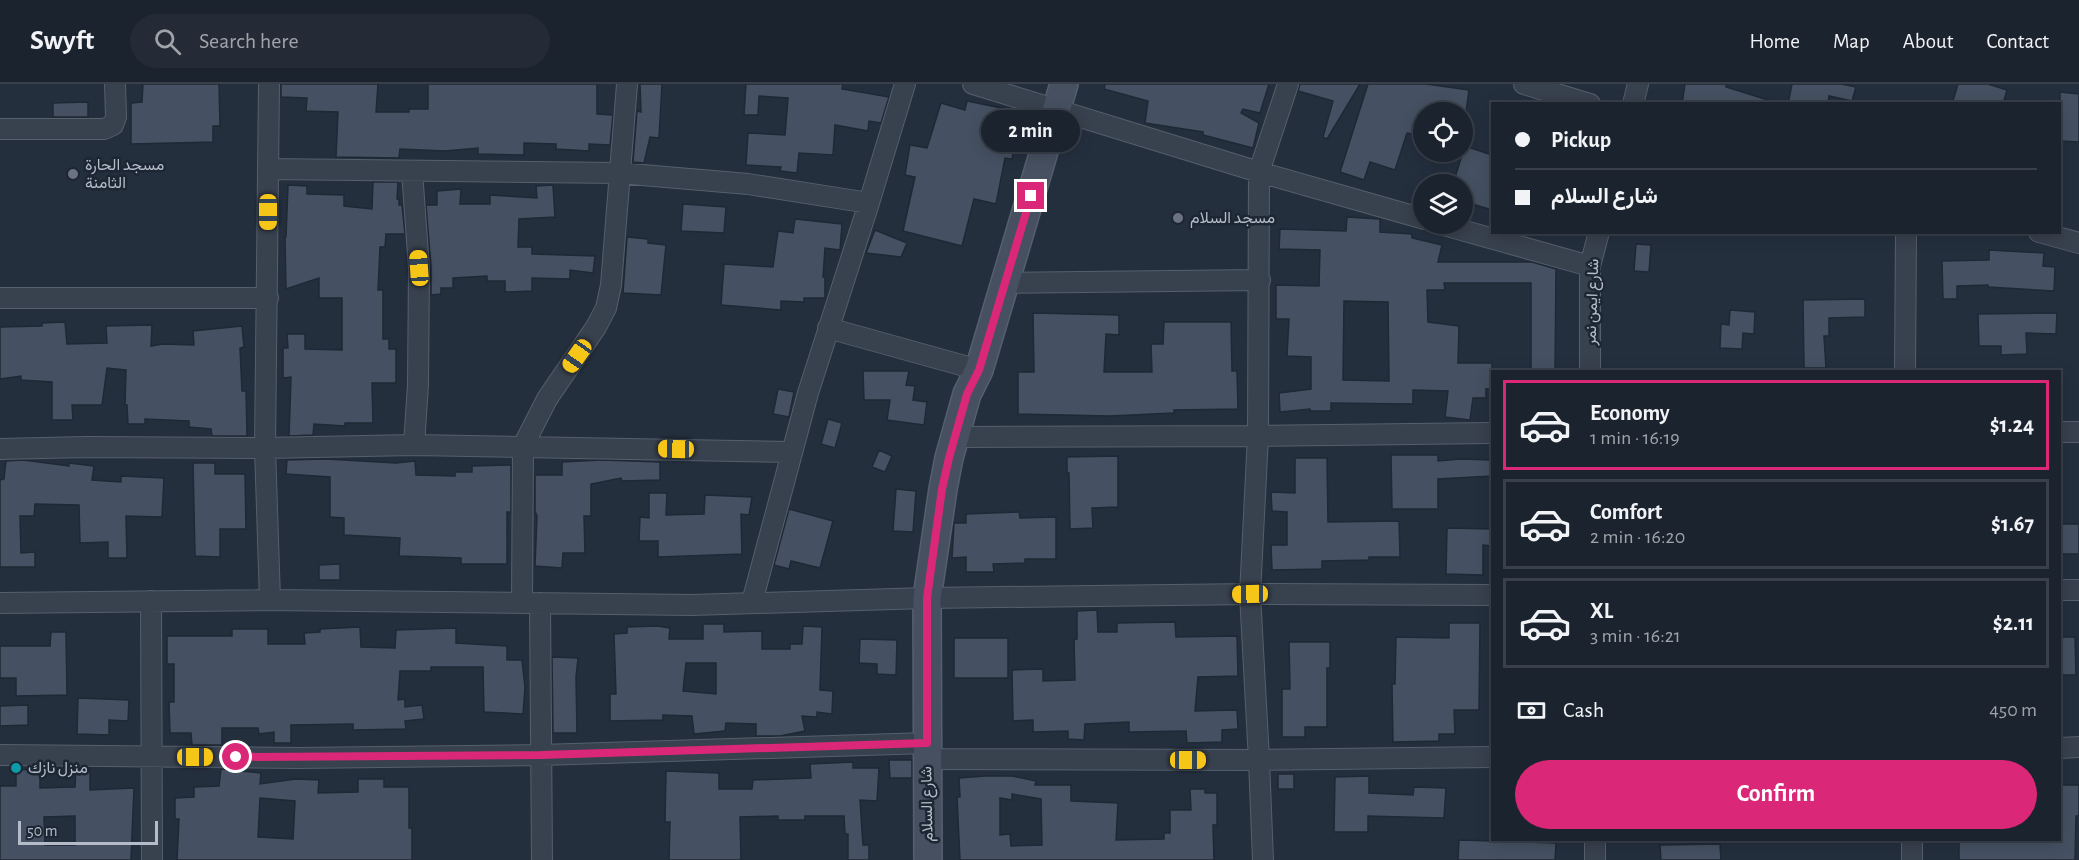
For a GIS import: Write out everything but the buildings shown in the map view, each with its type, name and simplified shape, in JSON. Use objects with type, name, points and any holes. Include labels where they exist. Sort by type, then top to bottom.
[{"type":"street","points":[[0,129],[105,129],[113,125],[116,117],[115,84]]},
{"type":"street","points":[[269,84],[265,448],[270,600]]},
{"type":"street","points":[[542,860],[541,755],[523,446],[547,399],[596,327],[606,308],[611,285],[627,84]]},
{"type":"street","points":[[752,602],[828,328],[905,84]]},
{"type":"street","points":[[973,84],[1061,96],[1259,172],[1413,216]]},
{"type":"street","points":[[1263,860],[1250,594],[1257,436],[1260,279],[1259,172],[1288,84]]},
{"type":"street","points":[[1524,84],[1583,102]]},
{"type":"street","points":[[1634,102],[1638,84]]},
{"type":"street","name":"شارع السلام","points":[[928,860],[927,598],[942,489],[967,394],[979,370],[1061,96]]},
{"type":"street","points":[[268,169],[619,173],[748,184],[869,203]]},
{"type":"street","points":[[412,171],[419,268],[418,385],[414,445]]},
{"type":"street","points":[[1473,233],[1590,266]]},
{"type":"street","name":"شارع ايمن نمر","points":[[1590,370],[1590,266],[1598,234]]},
{"type":"street","points":[[1905,370],[1906,234]]},
{"type":"street","points":[[2046,234],[2079,243]]},
{"type":"street","points":[[1005,283],[1260,279]]},
{"type":"street","points":[[0,298],[268,298]]},
{"type":"street","points":[[828,328],[979,370]]},
{"type":"street","points":[[2061,432],[2079,432]]},
{"type":"street","points":[[955,437],[1491,433]]},
{"type":"street","points":[[0,449],[414,445],[792,452]]},
{"type":"street","points":[[2061,590],[2079,590]]},
{"type":"street","points":[[0,603],[270,600],[692,604],[1250,594],[1491,595]]},
{"type":"street","points":[[151,601],[152,860]]},
{"type":"street","points":[[2061,748],[2079,747]]},
{"type":"street","points":[[0,755],[298,758],[927,751],[1259,760],[1491,757]]},
{"type":"street","points":[[1594,841],[1595,860]]},
{"type":"street","points":[[1912,841],[1912,860]]},
{"type":"place","name":"مسجد الحارة الثامنة","points":[[73,174]]},
{"type":"place","name":"مسجد السلام","points":[[1178,218]]},
{"type":"place","name":"منزل نازك","points":[[16,768]]},
{"type":"route","points":[[236,757],[541,755],[927,743],[927,598],[942,489],[967,394],[979,370],[1031,196]]}]
